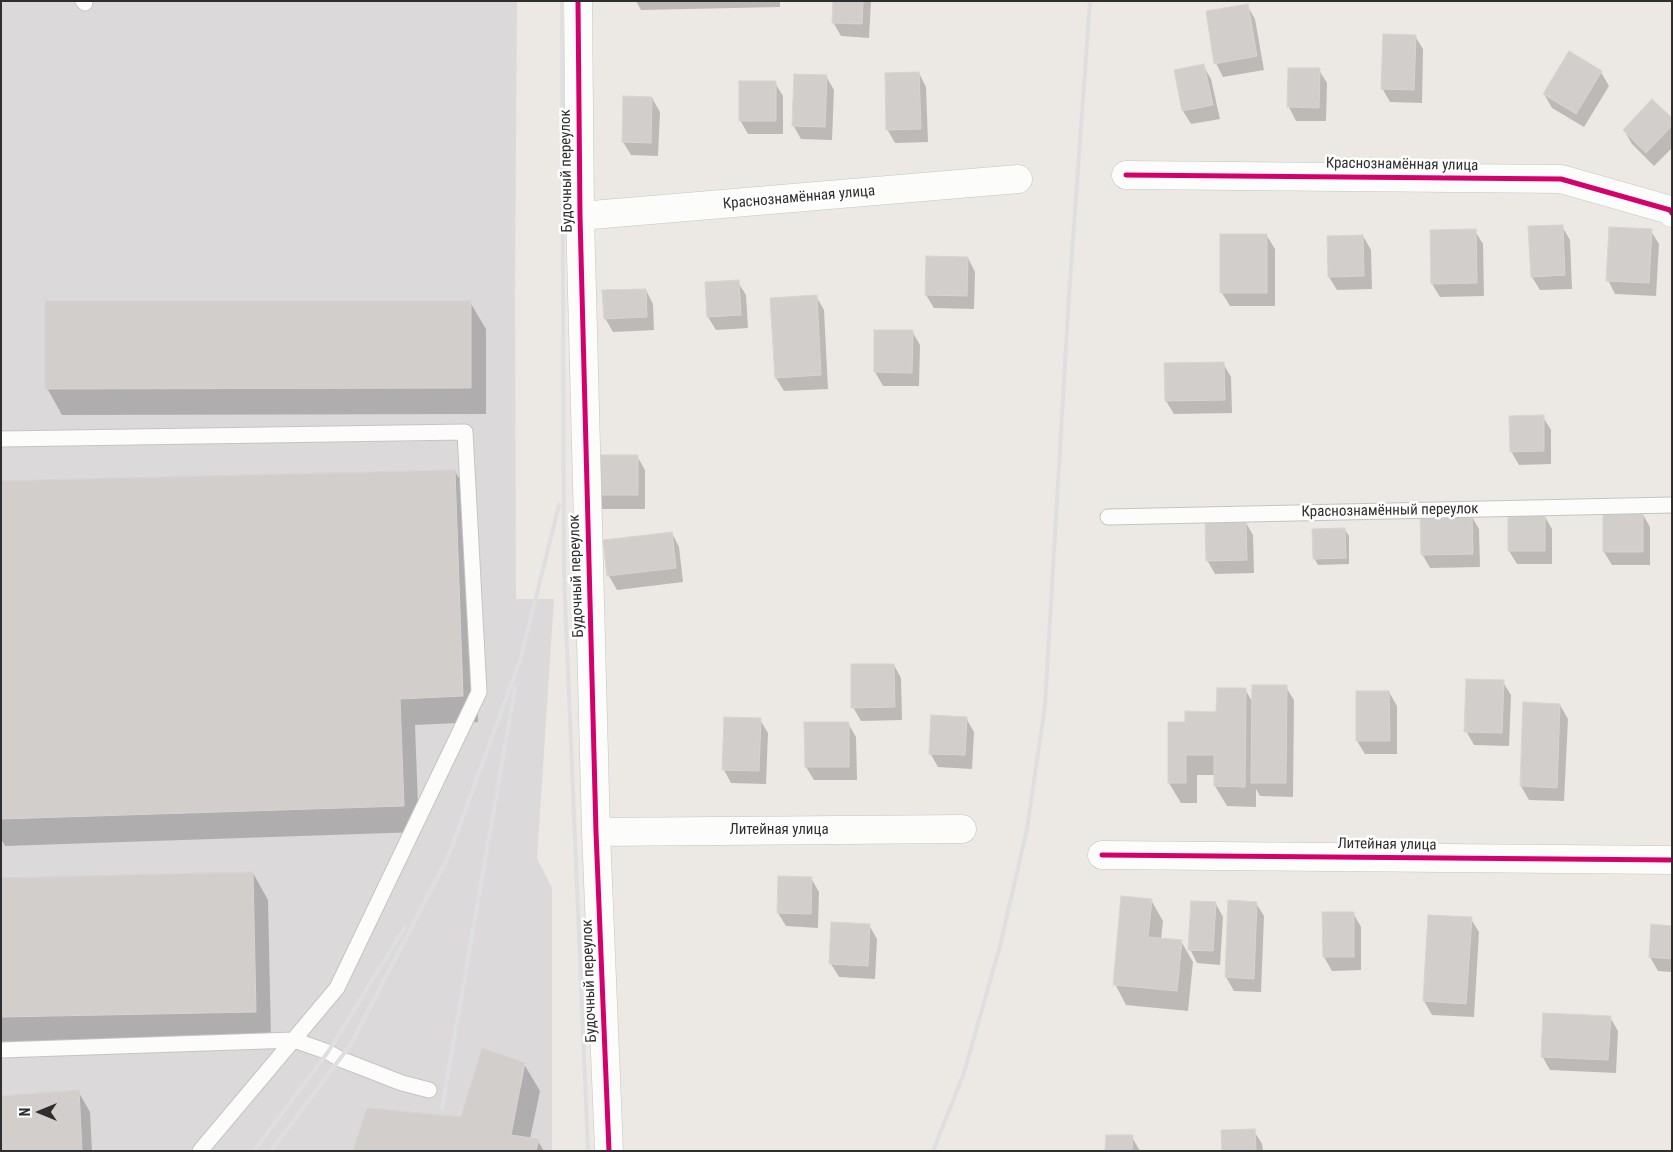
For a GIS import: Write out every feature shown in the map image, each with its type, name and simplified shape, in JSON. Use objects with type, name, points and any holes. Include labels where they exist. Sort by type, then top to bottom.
[{"type":"street","name":"Будочный переулок","points":[[578,1],[580,216],[596,832],[609,1151]]},
{"type":"street","name":"Краснознамённая улица","points":[[1126,175],[1561,180],[1672,212]]},
{"type":"street","name":"Краснознамённая улица","points":[[580,216],[1018,180]]},
{"type":"street","name":"Литейная улица","points":[[596,832],[962,829]]},
{"type":"street","name":"Литейная улица","points":[[1102,855],[1672,860]]},
{"type":"lane","points":[[1,439],[465,432],[479,692],[337,988],[200,1151]]},
{"type":"lane","name":"Краснознамённый переулок","points":[[1108,517],[1672,505]]},
{"type":"lane","points":[[1,1050],[294,1040],[402,1083],[429,1090]]},
{"type":"shaded area","points":[[1,1],[517,1],[515,288],[516,599],[554,599],[537,858],[552,888],[552,1151],[1,1151]]},
{"type":"building","points":[[833,1],[863,1],[862,24],[832,23]]},
{"type":"building","points":[[1248,4],[1257,56],[1214,64],[1206,11]]},
{"type":"building","points":[[1383,34],[1416,35],[1414,90],[1381,89]]},
{"type":"building","points":[[1569,51],[1602,71],[1576,114],[1543,94]]},
{"type":"building","points":[[1204,64],[1213,105],[1182,111],[1174,70]]},
{"type":"building","points":[[1288,68],[1320,68],[1319,108],[1287,107]]},
{"type":"building","points":[[919,72],[921,129],[886,130],[885,73]]},
{"type":"building","points":[[794,74],[827,75],[825,127],[792,126]]},
{"type":"building","points":[[739,81],[776,81],[776,121],[739,121]]},
{"type":"building","points":[[623,96],[652,97],[651,143],[622,142]]},
{"type":"building","points":[[1652,99],[1672,118],[1672,126],[1646,153],[1623,130]]},
{"type":"building","points":[[1563,225],[1565,275],[1531,277],[1528,226]]},
{"type":"building","points":[[1609,227],[1652,229],[1649,283],[1606,281]]},
{"type":"building","points":[[1476,229],[1477,283],[1431,284],[1430,230]]},
{"type":"building","points":[[1220,234],[1267,234],[1267,293],[1220,293]]},
{"type":"building","points":[[1363,235],[1364,276],[1328,277],[1327,236]]},
{"type":"building","points":[[926,256],[968,257],[967,296],[925,295]]},
{"type":"building","points":[[739,280],[741,315],[707,317],[705,282]]},
{"type":"building","points":[[646,289],[647,317],[604,319],[602,290]]},
{"type":"building","points":[[817,295],[821,375],[775,378],[770,298]]},
{"type":"building","points":[[45,301],[471,301],[471,388],[45,389]]},
{"type":"building","points":[[874,330],[913,330],[912,373],[874,372]]},
{"type":"building","points":[[1224,362],[1225,400],[1165,401],[1164,363]]},
{"type":"building","points":[[1544,415],[1544,451],[1510,452],[1509,416]]},
{"type":"building","points":[[592,455],[638,455],[638,495],[592,495]]},
{"type":"building","points":[[455,470],[463,696],[400,699],[404,806],[1,819],[1,481]]},
{"type":"building","points":[[1603,512],[1643,512],[1643,552],[1603,552]]},
{"type":"building","points":[[1472,514],[1473,554],[1421,555],[1420,515]]},
{"type":"building","points":[[1508,514],[1545,514],[1545,551],[1508,551]]},
{"type":"building","points":[[1246,520],[1247,560],[1206,561],[1205,521]]},
{"type":"building","points":[[1345,528],[1346,558],[1313,559],[1312,529]]},
{"type":"building","points":[[672,532],[676,568],[607,576],[603,540]]},
{"type":"building","points":[[851,664],[894,664],[895,707],[851,708]]},
{"type":"building","points":[[1466,679],[1504,680],[1502,733],[1464,732]]},
{"type":"building","points":[[1252,685],[1287,685],[1286,783],[1251,783]]},
{"type":"building","points":[[1217,688],[1246,688],[1245,787],[1214,786],[1214,755],[1186,755],[1186,783],[1168,783],[1168,722],[1185,722],[1185,711],[1216,712]]},
{"type":"building","points":[[1356,691],[1389,691],[1390,741],[1356,741]]},
{"type":"building","points":[[1523,702],[1560,704],[1557,788],[1520,786]]},
{"type":"building","points":[[931,715],[967,717],[965,755],[929,754]]},
{"type":"building","points":[[724,717],[761,718],[759,771],[722,770]]},
{"type":"building","points":[[804,722],[849,722],[849,767],[805,767]]},
{"type":"building","points":[[253,872],[256,1012],[1,1017],[1,878]]},
{"type":"building","points":[[778,876],[812,877],[811,914],[777,913]]},
{"type":"building","points":[[1121,896],[1152,899],[1148,937],[1182,940],[1177,991],[1113,985]]},
{"type":"building","points":[[1228,900],[1257,902],[1254,979],[1225,977]]},
{"type":"building","points":[[1191,901],[1216,902],[1213,951],[1188,950]]},
{"type":"building","points":[[1322,912],[1354,912],[1354,957],[1323,957]]},
{"type":"building","points":[[1428,915],[1472,917],[1466,1004],[1423,1001]]},
{"type":"building","points":[[831,922],[870,924],[868,966],[829,964]]},
{"type":"building","points":[[1651,924],[1672,926],[1672,959],[1649,957]]},
{"type":"building","points":[[1543,1013],[1611,1016],[1608,1060],[1541,1057]]},
{"type":"building","points":[[482,1048],[525,1063],[511,1135],[539,1139],[536,1151],[353,1151],[367,1108],[461,1117]]},
{"type":"building","points":[[79,1090],[82,1151],[1,1151],[1,1096]]},
{"type":"building","points":[[1255,1129],[1256,1151],[1222,1151],[1221,1130]]},
{"type":"building","points":[[1106,1135],[1133,1135],[1132,1151],[1105,1151]]},
{"type":"railway","points":[[562,1],[564,575],[588,1151]]},
{"type":"railway","points":[[933,1151],[964,1073],[1000,946],[1027,829],[1045,705],[1069,296],[1090,1]]},
{"type":"railway","points":[[271,1151],[351,1044],[448,857],[520,661],[559,505]]},
{"type":"railway","points":[[442,1108],[515,688]]},
{"type":"railway","points":[[254,1151],[328,1052],[405,927]]},
{"type":"cycle path","points":[[578,1],[580,216],[596,832],[609,1151]]},
{"type":"cycle path","points":[[1126,175],[1561,179],[1670,210],[1672,213]]},
{"type":"cycle path","points":[[1102,855],[1672,860]]}]
